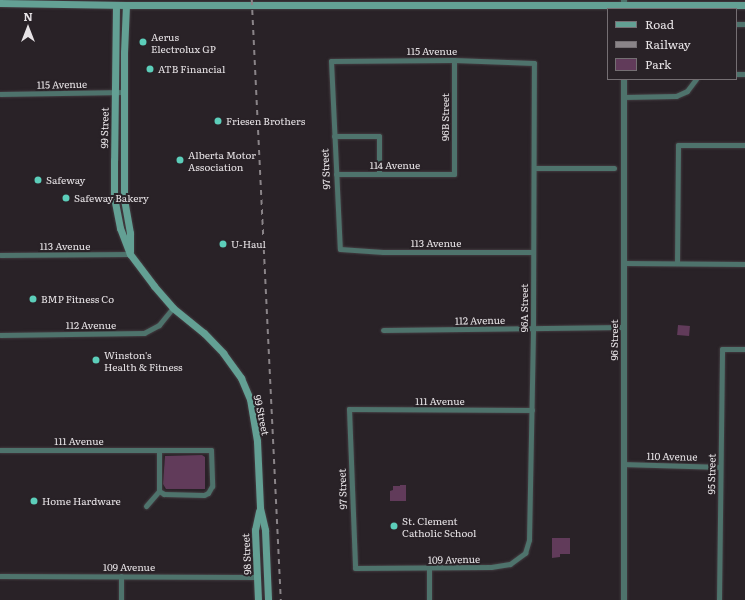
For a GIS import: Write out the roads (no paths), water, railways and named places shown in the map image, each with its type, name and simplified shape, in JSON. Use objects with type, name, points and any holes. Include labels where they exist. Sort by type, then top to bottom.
[{"type":"main road","points":[[0,3],[454,2],[624,5],[745,5]]},
{"type":"main road","name":"99 Street","points":[[117,3],[114,52],[114,197],[120,228],[130,254],[173,308],[214,342],[233,365],[244,384],[254,420],[257,442],[260,508],[265,530],[267,576]]},
{"type":"main road","name":"99 Street","points":[[126,3],[124,52],[124,199],[130,233],[130,254]]},
{"type":"main road","name":"98 Street","points":[[258,600],[255,530],[260,508]]},
{"type":"main road","name":"98 Street","points":[[267,576],[268,600]]},
{"type":"street","name":"115 Avenue","points":[[331,61],[454,60],[534,63]]},
{"type":"street","name":"96B Street","points":[[454,60],[454,174]]},
{"type":"street","name":"97 Street","points":[[331,61],[340,249]]},
{"type":"street","name":"96A Street","points":[[525,553],[529,540],[532,410],[534,63]]},
{"type":"street","name":"96 Street","points":[[624,80],[624,600]]},
{"type":"street","points":[[624,97],[676,96],[687,91],[695,80]]},
{"type":"street","name":"115 Avenue","points":[[0,94],[125,92]]},
{"type":"street","name":"97 Street","points":[[334,136],[379,136],[379,174]]},
{"type":"street","points":[[677,263],[678,145],[745,145]]},
{"type":"street","points":[[534,168],[614,168]]},
{"type":"street","name":"114 Avenue","points":[[336,174],[454,174]]},
{"type":"street","name":"113 Avenue","points":[[340,249],[383,252],[533,252]]},
{"type":"street","name":"113 Avenue","points":[[0,255],[130,254]]},
{"type":"street","points":[[624,263],[745,264]]},
{"type":"street","name":"112 Avenue","points":[[0,335],[144,333],[159,325],[173,308]]},
{"type":"street","name":"112 Avenue","points":[[383,330],[624,327]]},
{"type":"street","name":"95 Street","points":[[719,600],[722,349],[745,349]]},
{"type":"street","name":"97 Street","points":[[350,409],[355,568]]},
{"type":"street","name":"111 Avenue","points":[[350,409],[532,410]]},
{"type":"street","name":"111 Avenue","points":[[0,450],[211,450],[212,486],[208,493],[204,495],[164,494],[159,491]]},
{"type":"street","points":[[146,506],[159,491],[159,450]]},
{"type":"street","name":"110 Avenue","points":[[624,464],[720,467]]},
{"type":"street","name":"109 Avenue","points":[[355,568],[491,567],[510,564],[525,553]]},
{"type":"street","points":[[429,568],[429,600]]},
{"type":"street","name":"109 Avenue","points":[[0,576],[257,577]]},
{"type":"street","points":[[121,576],[121,600]]},
{"type":"railway","points":[[252,0],[281,600]]},
{"type":"place","name":"Aerus Electrolux GP","points":[[143,42]]},
{"type":"place","name":"ATB Financial","points":[[150,69]]},
{"type":"place","name":"Friesen Brothers","points":[[218,121]]},
{"type":"place","name":"Alberta Motor Association","points":[[180,160]]},
{"type":"place","name":"Safeway","points":[[38,180]]},
{"type":"place","name":"Safeway Bakery","points":[[66,198]]},
{"type":"place","name":"U-Haul","points":[[223,244]]},
{"type":"place","name":"BMP Fitness Co","points":[[33,299]]},
{"type":"place","name":"Winston's Health & Fitness","points":[[96,360]]},
{"type":"place","name":"Home Hardware","points":[[34,501]]},
{"type":"place","name":"St. Clement Catholic School","points":[[394,526]]}]
